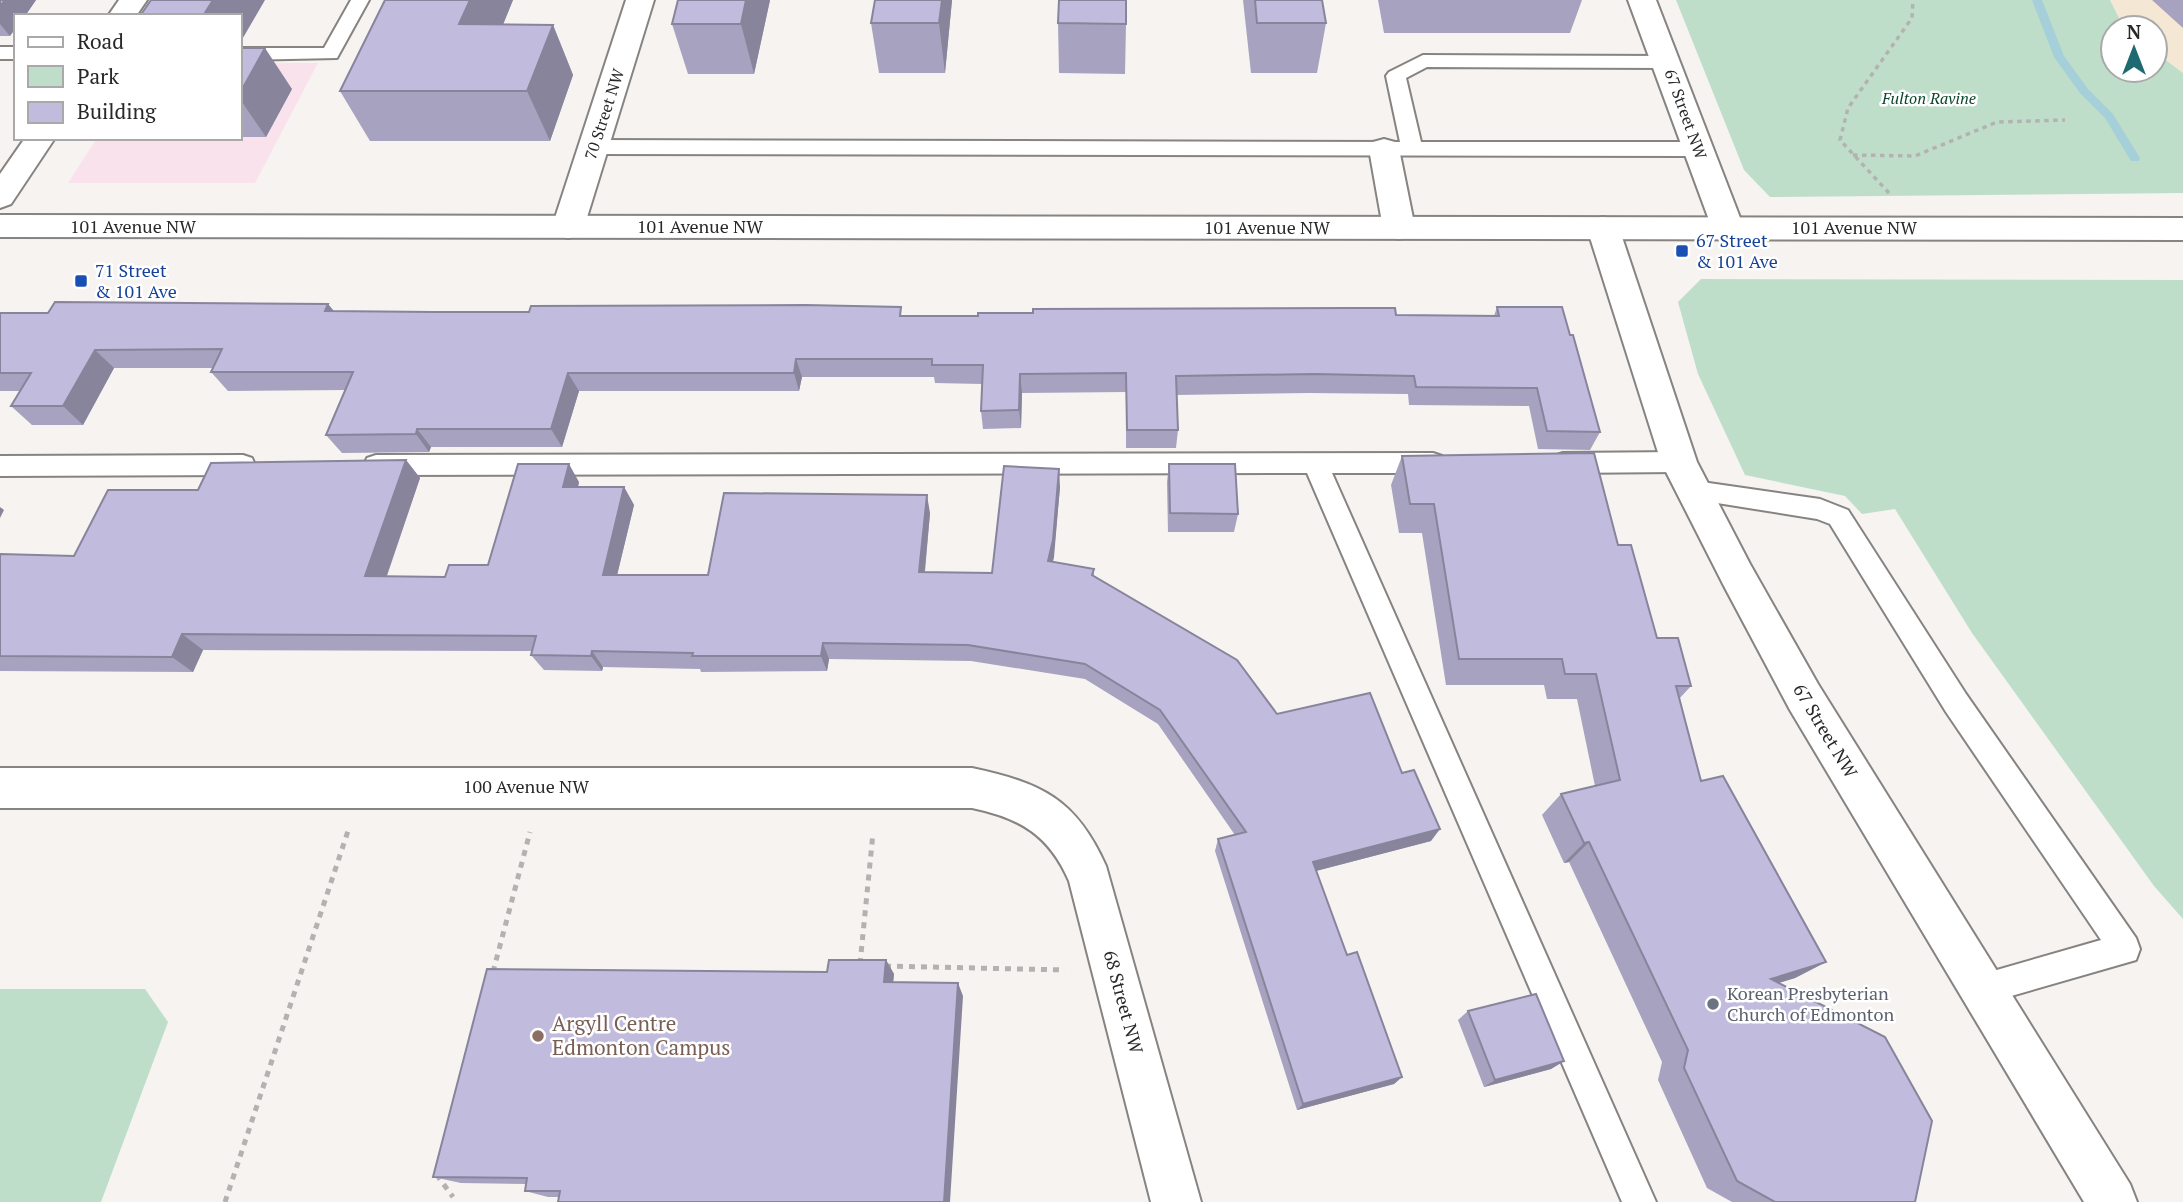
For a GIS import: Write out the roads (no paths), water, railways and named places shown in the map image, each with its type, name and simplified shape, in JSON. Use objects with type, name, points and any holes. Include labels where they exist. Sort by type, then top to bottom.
[{"type":"street","name":"70 Street NW","points":[[568,227],[640,0]]},
{"type":"street","name":"67 Street NW","points":[[1642,0],[1728,228]]},
{"type":"street","points":[[0,197],[39,140]]},
{"type":"street","points":[[1398,149],[1399,228]]},
{"type":"street","name":"101 Avenue NW","points":[[0,226],[2183,229]]},
{"type":"street","name":"67 Street NW","points":[[1603,228],[1687,477],[1774,645],[1980,989],[2112,1202]]},
{"type":"street","name":"100 Avenue NW","points":[[0,788],[972,788],[1025,801],[1046,814]]},
{"type":"street","name":"68 Street NW","points":[[1046,814],[1080,854],[1091,881],[1176,1202]]},
{"type":"lane","points":[[242,54],[330,54],[360,0]]},
{"type":"lane","points":[[1398,149],[1396,75],[1423,61],[1667,62]]},
{"type":"lane","points":[[593,147],[1698,149]]},
{"type":"lane","points":[[1315,463],[1639,1202]]},
{"type":"lane","points":[[350,465],[1454,463]]},
{"type":"lane","points":[[1538,463],[1687,477],[1820,509],[1839,517],[1956,703],[2125,949],[1980,989]]},
{"type":"lane","points":[[0,466],[266,465]]},
{"type":"waterway","points":[[2037,0],[2059,57],[2084,91],[2109,116],[2135,158]]},
{"type":"place","name":"67 Street & 101 Ave","points":[[1682,251]]},
{"type":"place","name":"71 Street & 101 Ave","points":[[81,281]]},
{"type":"place","name":"Korean Presbyterian Church of Edmonton","points":[[1713,1004]]},
{"type":"place","name":"Argyll Centre Edmonton Campus","points":[[538,1036]]},
{"type":"park label","name":"Fulton Ravine","points":[[1929,98]]}]
